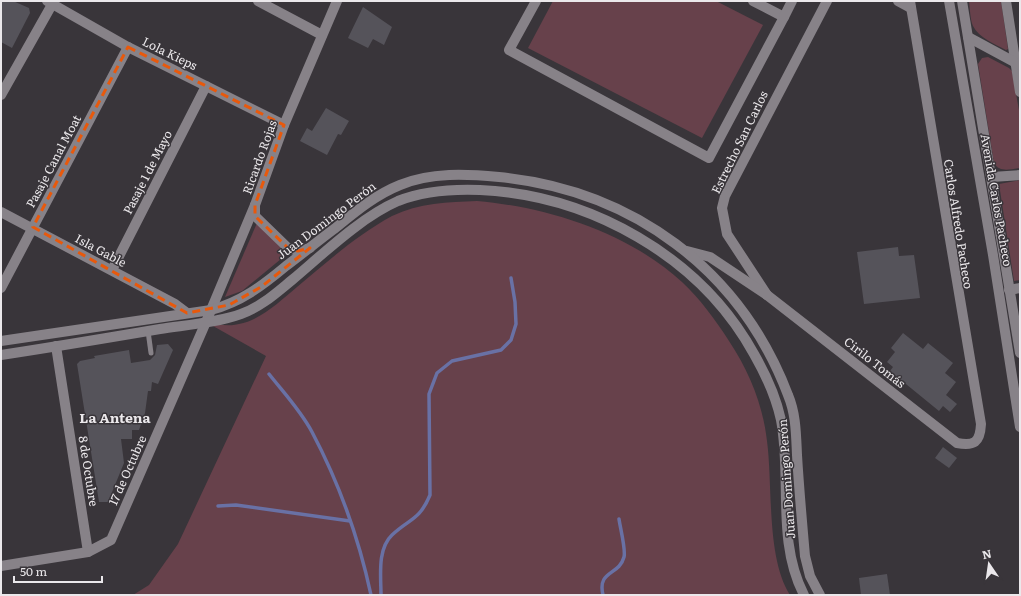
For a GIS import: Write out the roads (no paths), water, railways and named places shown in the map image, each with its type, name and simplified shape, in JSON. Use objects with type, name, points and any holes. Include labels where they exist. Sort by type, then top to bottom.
[{"type":"street","points":[[258,1],[322,34]]},
{"type":"street","name":"Ricardo Rojas","points":[[206,322],[255,205],[284,125],[337,1]]},
{"type":"street","points":[[536,1],[510,50],[709,158],[792,1]]},
{"type":"street","points":[[753,1],[784,17]]},
{"type":"street","name":"Estrecho San Carlos","points":[[767,295],[727,234],[722,208],[725,196],[827,1]]},
{"type":"street","points":[[898,1],[910,4]]},
{"type":"street","name":"Avenida Carlos Pacheco","points":[[949,1],[995,263],[1020,427]]},
{"type":"street","name":"Avenida Carlos Pacheco","points":[[962,1],[1020,353]]},
{"type":"street","points":[[1006,1],[1018,64],[1020,92]]},
{"type":"street","points":[[1,95],[51,2]]},
{"type":"street","name":"Lola Kieps","points":[[51,2],[128,47],[284,125]]},
{"type":"street","name":"Carlos Alfredo Pacheco","points":[[910,4],[981,424],[980,435],[976,442],[968,445]]},
{"type":"street","points":[[968,37],[1018,64]]},
{"type":"street","name":"Pasaje Canal Moat","points":[[1,288],[128,47]]},
{"type":"street","name":"Pasaje 1 de Mayo","points":[[112,270],[206,86]]},
{"type":"street","name":"Juan Domingo Perón","points":[[1,342],[211,310],[229,305],[261,287],[362,207],[381,194],[401,184],[423,178],[450,175],[478,175],[521,179],[553,185],[585,195],[630,214],[656,229],[682,250],[725,289],[742,309],[768,350],[789,395],[796,424],[805,556],[810,576],[820,595]]},
{"type":"street","points":[[992,177],[1020,175]]},
{"type":"street","name":"Juan Domingo Perón","points":[[1,355],[206,322],[242,314],[258,306],[336,242],[370,218],[399,201],[417,196],[451,190],[503,191],[536,197],[561,204],[603,219],[649,244],[677,263],[717,302],[731,319],[753,352],[771,388],[781,422],[790,548],[794,571],[804,595]]},
{"type":"street","points":[[255,205],[255,216],[288,248],[298,251],[310,248]]},
{"type":"street","name":"Isla Gable","points":[[1,212],[32,227],[175,304],[187,313]]},
{"type":"street","points":[[682,250],[710,257],[767,295]]},
{"type":"street","points":[[1009,290],[1020,288]]},
{"type":"street","name":"Cirilo Tomás","points":[[767,295],[957,443],[968,445]]},
{"type":"street","name":"17 de Octubre","points":[[1,566],[88,552],[111,540],[206,322]]},
{"type":"street","name":"8 de Octubre","points":[[56,346],[88,552]]},
{"type":"lane","points":[[148,331],[151,353]]},
{"type":"waterway","points":[[381,595],[381,564],[382,555],[387,541],[398,529],[418,515],[430,495],[429,394],[437,373],[452,361],[501,350],[511,340],[516,324],[515,302],[511,278]]},
{"type":"waterway","points":[[269,374],[308,424],[322,451],[354,532],[361,553],[371,595]]},
{"type":"waterway","points":[[218,506],[236,505],[350,521]]},
{"type":"waterway","points":[[603,595],[603,581],[618,567],[624,557],[624,544],[619,519]]},
{"type":"district","name":"La Antena","points":[[115,417]]}]
